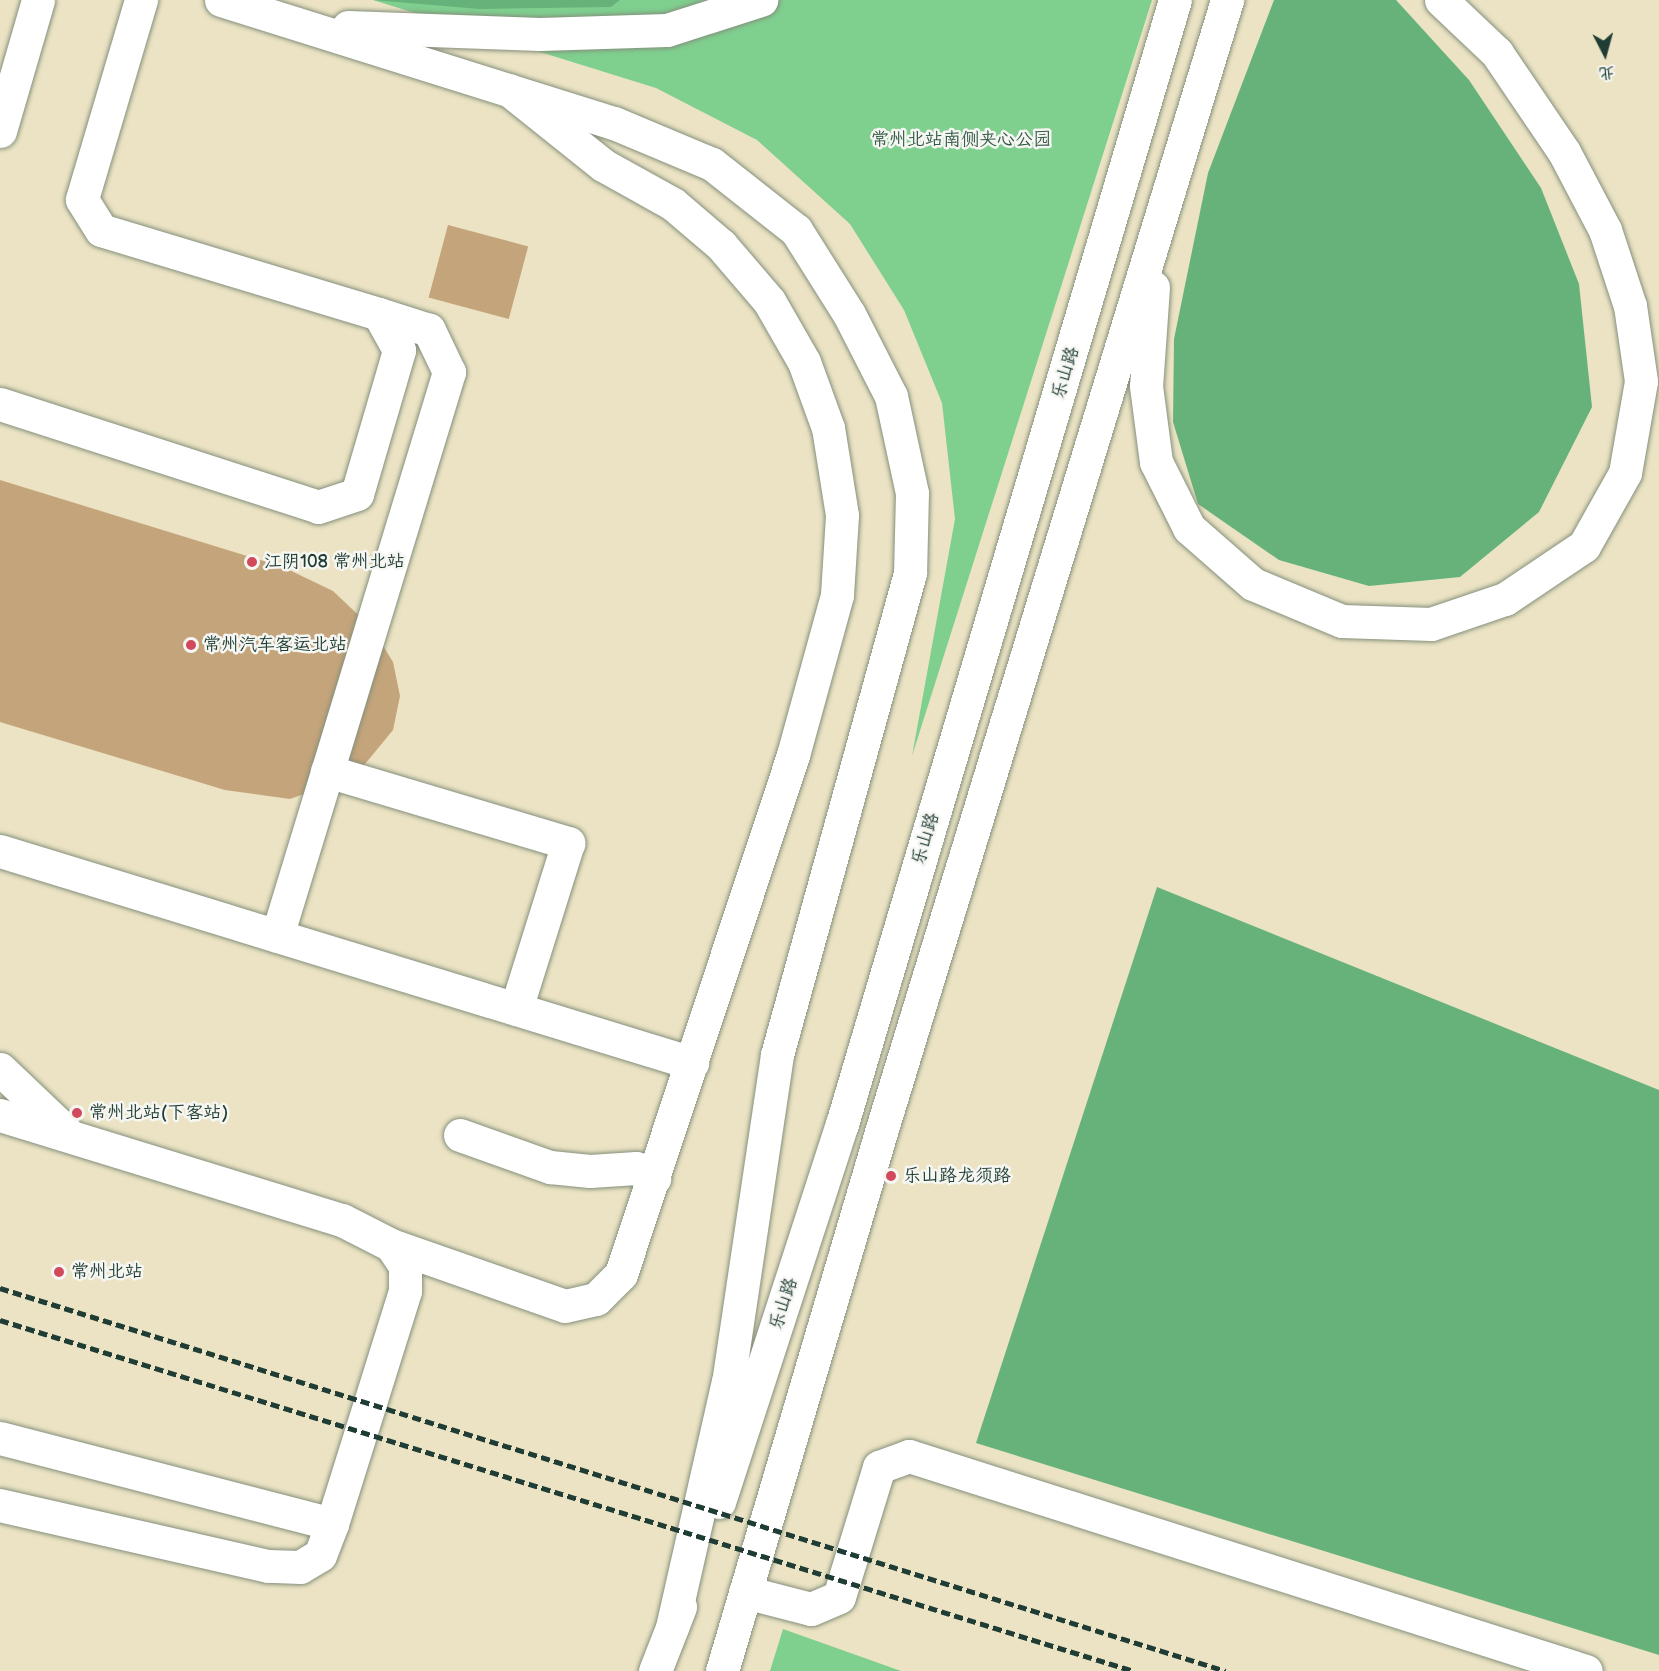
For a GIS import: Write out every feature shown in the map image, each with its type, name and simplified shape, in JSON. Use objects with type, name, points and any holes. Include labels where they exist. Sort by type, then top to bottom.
[{"type":"main road","points":[[0,131],[38,0]]},
{"type":"main road","points":[[141,0],[82,199],[101,231],[429,330],[449,372],[277,936]]},
{"type":"main road","points":[[221,0],[614,123],[712,164],[796,230],[849,314],[891,396],[912,493],[910,573],[777,1055],[728,1381],[672,1628]]},
{"type":"main road","points":[[304,26],[540,34],[667,30],[761,0]]},
{"type":"main road","name":"乐山路","points":[[656,1671],[727,1481],[842,1124],[1175,0]]},
{"type":"main road","points":[[1227,0],[1152,289],[1146,386],[1156,462],[1189,528],[1253,584],[1342,621],[1431,624],[1504,599],[1584,546],[1625,473],[1641,381],[1630,306],[1605,230],[1564,152],[1497,53],[1441,0]]},
{"type":"main road","points":[[722,1671],[1227,0]]},
{"type":"main road","points":[[6,1122],[69,1135],[342,1220],[391,1245],[565,1306],[596,1299],[621,1274],[793,755],[837,595],[842,515],[828,428],[804,362],[769,301],[721,245],[673,204],[603,165],[505,87]]},
{"type":"main road","points":[[0,404],[318,507],[357,494],[399,350],[379,314]]},
{"type":"main road","points":[[327,771],[568,843],[516,1009]]},
{"type":"main road","points":[[0,851],[692,1063]]},
{"type":"main road","points":[[0,1069],[69,1135]]},
{"type":"main road","points":[[460,1135],[550,1167],[590,1171],[636,1168],[654,1178]]},
{"type":"main road","points":[[0,1505],[268,1566],[300,1567],[320,1554],[332,1524],[405,1291],[405,1266],[391,1245]]},
{"type":"main road","points":[[0,1437],[332,1524]]},
{"type":"main road","points":[[745,1592],[812,1610],[839,1597],[879,1467],[909,1456],[1586,1671]]},
{"type":"green space","name":"常州北站南侧夹心公园","points":[[373,0],[1152,0],[912,756],[955,519],[942,403],[904,310],[850,224],[757,140],[656,88]]},
{"type":"green space","points":[[373,0],[620,0],[611,7],[480,9]]},
{"type":"green space","points":[[1274,0],[1396,0],[1469,80],[1541,188],[1579,284],[1592,407],[1539,512],[1460,577],[1369,586],[1279,560],[1198,504],[1173,422],[1174,339],[1208,173]]},
{"type":"green space","points":[[1157,887],[1659,1090],[1659,1655],[976,1443]]},
{"type":"green space","points":[[783,1629],[901,1671],[770,1671]]},
{"type":"building","points":[[448,225],[528,246],[509,319],[429,297]]},
{"type":"building","name":"常州汽车客运北站","points":[[0,480],[283,567],[333,591],[372,628],[393,662],[400,696],[393,730],[356,775],[290,799],[225,790],[0,722]]},
{"type":"railway","points":[[0,1288],[1226,1671]]},
{"type":"railway","points":[[0,1320],[1134,1671]]},
{"type":"place","name":"江阴108 常州北站","points":[[252,562]]},
{"type":"place","name":"常州汽车客运北站","points":[[191,645]]},
{"type":"place","name":"常州北站(下客站)","points":[[77,1113]]},
{"type":"place","name":"乐山路龙须路","points":[[891,1176]]},
{"type":"place","name":"常州北站","points":[[59,1272]]}]
